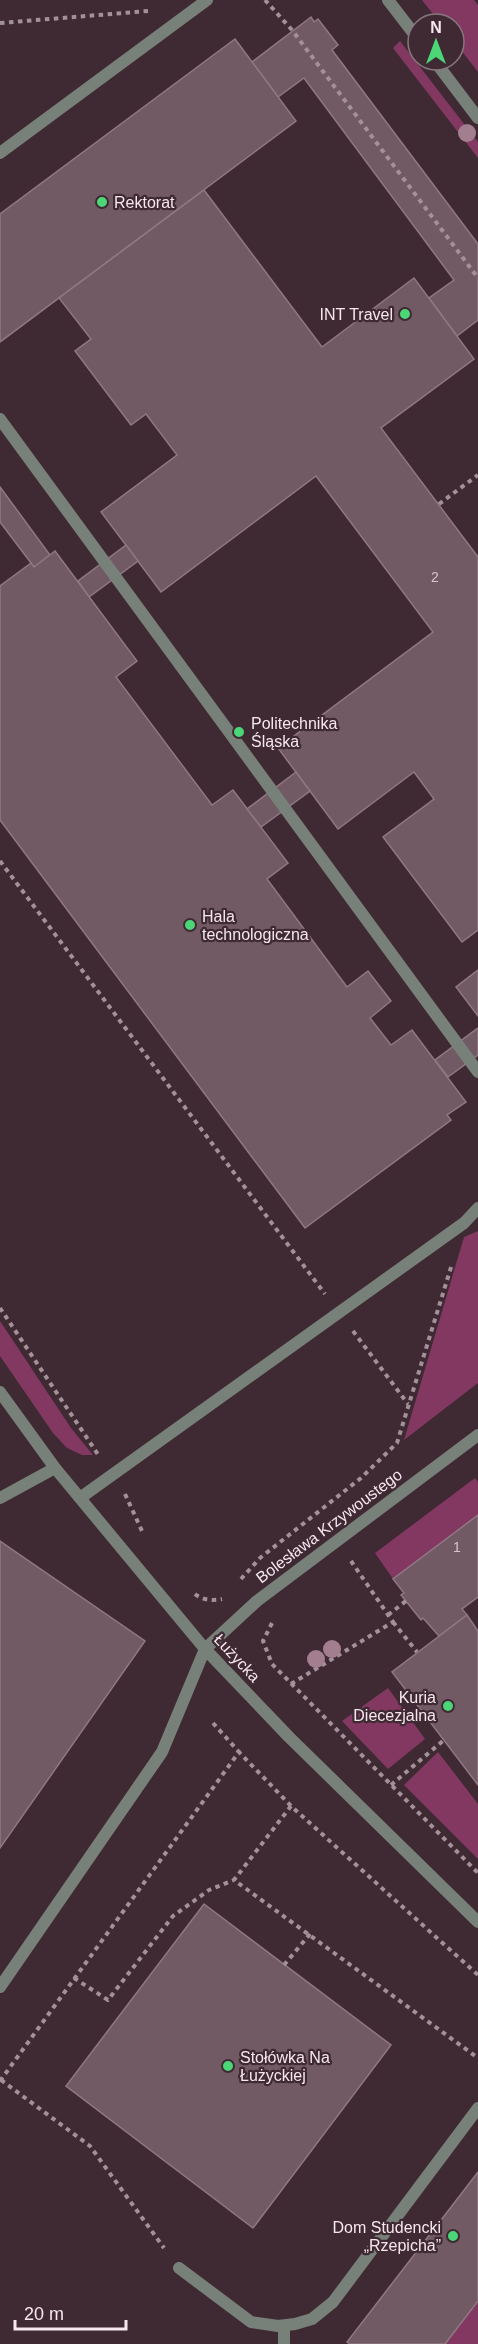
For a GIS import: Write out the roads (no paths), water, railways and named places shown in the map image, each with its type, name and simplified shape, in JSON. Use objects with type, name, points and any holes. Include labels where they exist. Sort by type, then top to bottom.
[{"type":"street","points":[[0,153],[207,0]]},
{"type":"street","points":[[388,0],[406,23]]},
{"type":"street","points":[[443,72],[478,118]]},
{"type":"street","points":[[0,419],[478,1072]]},
{"type":"street","points":[[80,1498],[464,1223],[478,1208]]},
{"type":"street","name":"Łużycka","points":[[0,1392],[55,1468],[205,1649],[289,1737],[478,1922]]},
{"type":"street","name":"Bolesława Krzywoustego","points":[[205,1649],[257,1601],[478,1435]]},
{"type":"street","points":[[0,1498],[55,1468]]},
{"type":"street","points":[[0,1987],[162,1752],[205,1649]]},
{"type":"street","points":[[179,2268],[251,2322],[284,2326],[312,2319],[333,2301],[478,2108]]},
{"type":"street","points":[[284,2326],[284,2344]]},
{"type":"place","name":"Rektorat","points":[[102,202]]},
{"type":"place","name":"INT Travel","points":[[405,314]]},
{"type":"place","name":"Politechnika Śląska","points":[[239,732]]},
{"type":"place","name":"Hala technologiczna","points":[[190,925]]},
{"type":"place","name":"Kuria Diecezjalna","points":[[448,1706]]},
{"type":"place","name":"Stołówka Na Łużyckiej","points":[[228,2066]]},
{"type":"place","name":"Dom Studencki „Rzepicha”","points":[[453,2236]]}]
